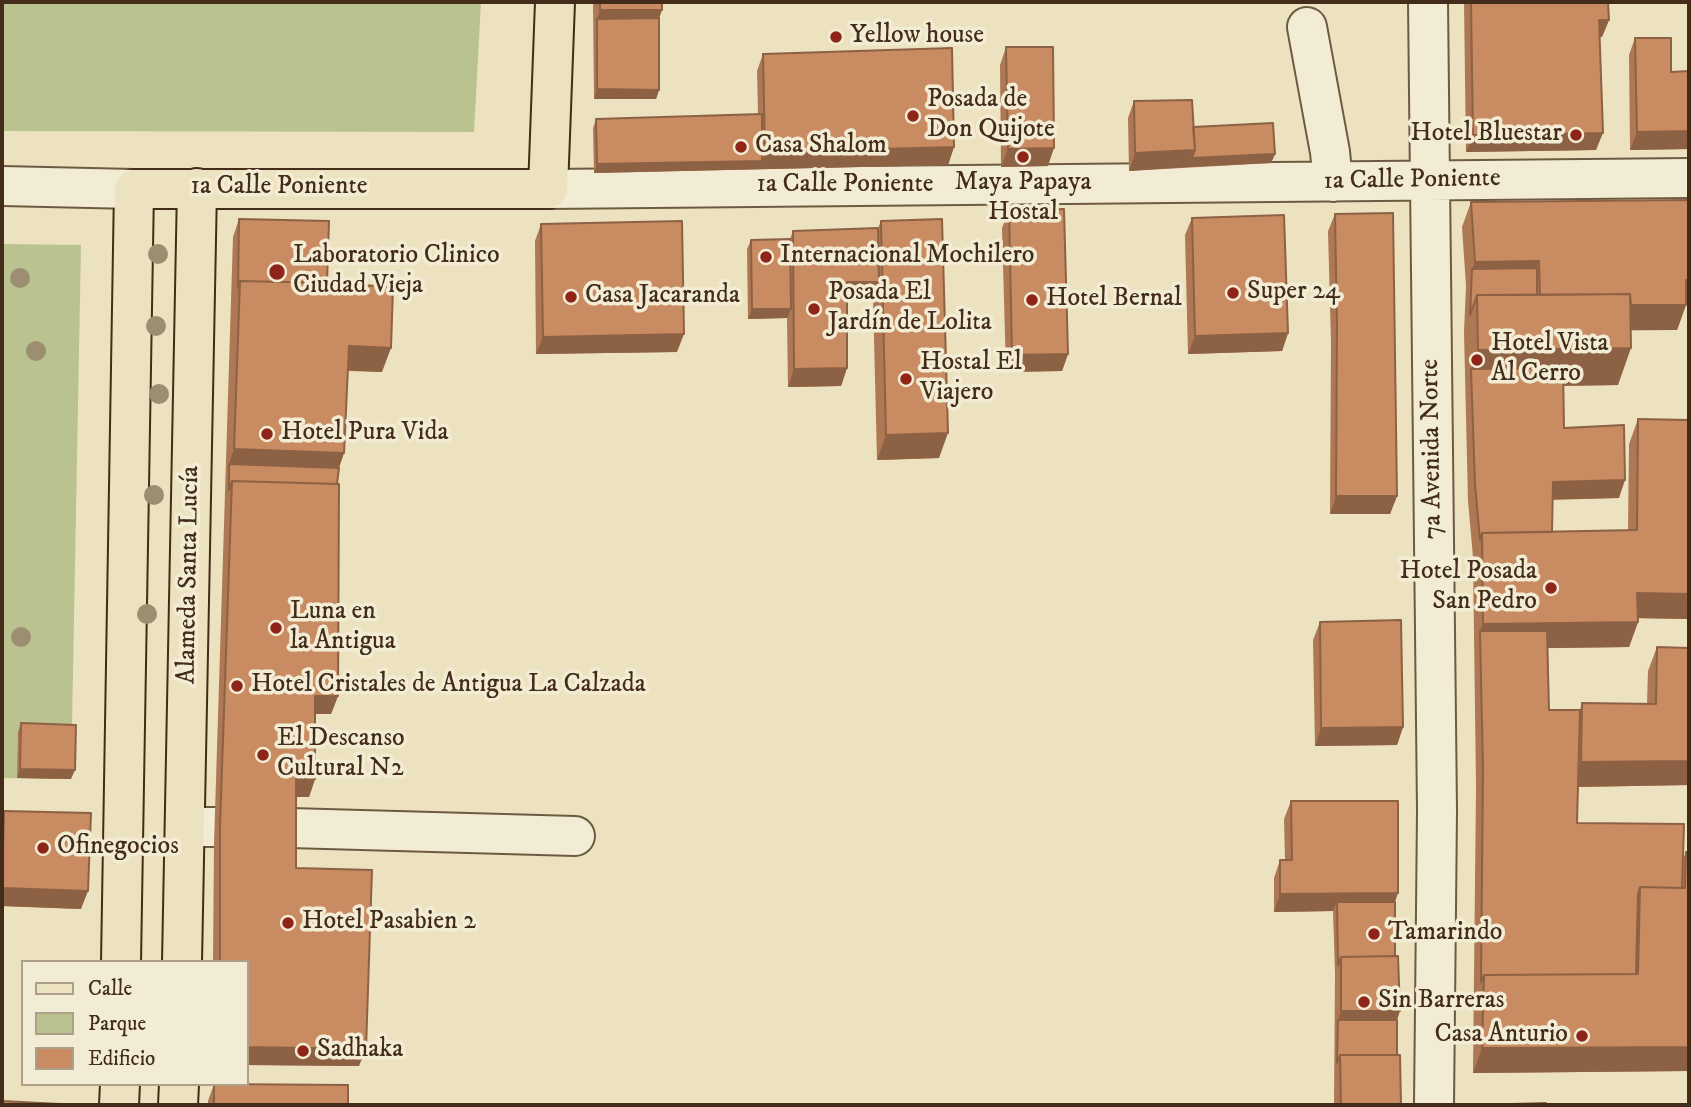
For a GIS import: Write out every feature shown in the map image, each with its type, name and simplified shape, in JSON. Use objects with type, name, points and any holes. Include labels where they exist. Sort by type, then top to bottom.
[{"type":"main road","points":[[548,189],[555,2]]},
{"type":"main road","name":"Alameda Santa Lucía","points":[[182,960],[200,827],[197,188]]},
{"type":"main road","points":[[121,960],[134,189]]},
{"type":"main road","name":"1a Calle Poniente","points":[[134,189],[548,189]]},
{"type":"main road","points":[[119,1105],[120,1086]]},
{"type":"main road","points":[[178,1105],[179,1086]]},
{"type":"street","name":"7a Avenida Norte","points":[[1428,2],[1437,811],[1434,1105]]},
{"type":"street","points":[[1307,27],[1333,182]]},
{"type":"street","name":"1a Calle Poniente","points":[[548,189],[1689,178]]},
{"type":"street","name":"1a Calle Poniente","points":[[2,186],[134,189]]},
{"type":"street","points":[[290,828],[575,836]]},
{"type":"green space","points":[[2,2],[481,2],[474,132],[2,131]]},
{"type":"green space","points":[[2,244],[81,245],[71,779],[2,778]]},
{"type":"building","points":[[600,2],[662,2],[662,10],[600,10]]},
{"type":"building","points":[[1471,2],[1608,2],[1609,20],[1599,20],[1603,133],[1473,135]]},
{"type":"building","points":[[659,18],[659,90],[597,89],[597,19]]},
{"type":"building","points":[[1635,38],[1671,38],[1671,72],[1689,71],[1689,131],[1637,132]]},
{"type":"building","points":[[1006,47],[1053,47],[1054,148],[1008,149]]},
{"type":"building","points":[[952,48],[954,147],[765,152],[763,54]]},
{"type":"building","points":[[1192,100],[1195,150],[1135,153],[1134,101]]},
{"type":"building","points":[[762,114],[762,161],[597,164],[596,119]]},
{"type":"building","points":[[1273,123],[1275,154],[1192,158],[1195,150],[1193,127]]},
{"type":"building","points":[[1689,200],[1689,280],[1686,280],[1686,305],[1631,305],[1630,294],[1540,295],[1539,261],[1475,262],[1471,202]]},
{"type":"building","name":"Hotel Bernal","points":[[1064,209],[1068,354],[1012,355],[1009,210]]},
{"type":"building","points":[[1393,213],[1397,496],[1336,496],[1335,214]]},
{"type":"building","name":"Super 24","points":[[1284,215],[1288,333],[1195,336],[1192,218]]},
{"type":"building","points":[[239,219],[329,221],[327,283],[240,281],[238,288]]},
{"type":"building","name":"Hostal El Viajero","points":[[942,219],[948,433],[886,435],[881,221]]},
{"type":"building","points":[[682,221],[684,334],[543,337],[541,224]]},
{"type":"building","name":"Posada El Jardín de Lolita","points":[[878,228],[879,282],[847,282],[847,368],[794,369],[793,231]]},
{"type":"building","points":[[790,239],[791,309],[752,309],[751,240]]},
{"type":"building","points":[[1537,268],[1537,295],[1477,295],[1470,315],[1472,269]]},
{"type":"building","points":[[240,281],[393,287],[391,348],[349,346],[344,453],[234,449]]},
{"type":"building","points":[[1630,294],[1631,348],[1478,350],[1477,295]]},
{"type":"building","points":[[1563,368],[1564,428],[1624,425],[1625,480],[1553,482],[1552,532],[1482,533],[1480,540],[1471,369]]},
{"type":"building","points":[[1638,419],[1689,420],[1689,594],[1637,593],[1638,622],[1483,624],[1482,533],[1637,530]]},
{"type":"building","points":[[229,464],[339,468],[337,484],[232,481],[229,490]]},
{"type":"building","points":[[232,481],[339,484],[338,696],[315,696],[315,779],[296,779],[296,868],[372,870],[366,1049],[248,1047],[248,960],[220,960],[220,826]]},
{"type":"building","points":[[1401,620],[1403,727],[1321,728],[1320,622]]},
{"type":"building","points":[[1480,631],[1547,631],[1549,710],[1580,710],[1577,823],[1684,824],[1682,888],[1640,887],[1636,974],[1484,975],[1481,982],[1483,768]]},
{"type":"building","points":[[1657,647],[1689,648],[1689,761],[1581,762],[1582,703],[1656,704]]},
{"type":"building","points":[[21,723],[76,725],[75,770],[20,769]]},
{"type":"building","points":[[1291,801],[1398,801],[1398,893],[1280,894],[1280,860],[1292,860]]},
{"type":"building","points":[[4,811],[91,813],[88,891],[2,888]]},
{"type":"building","points":[[1686,852],[1689,852],[1689,1047],[1482,1048],[1484,975],[1638,974],[1640,887],[1685,888]]},
{"type":"building","points":[[1337,902],[1395,902],[1395,956],[1341,957],[1338,965]]},
{"type":"building","points":[[1398,956],[1400,1011],[1341,1011],[1341,957]]},
{"type":"building","points":[[1338,1020],[1397,1020],[1397,1055],[1340,1055],[1337,1063]]},
{"type":"building","points":[[1340,1055],[1400,1055],[1401,1105],[1341,1105]]},
{"type":"building","points":[[348,1085],[348,1105],[214,1105],[214,1086]]},
{"type":"building","points":[[2,1101],[60,1104],[60,1105],[2,1105]]},
{"type":"building","points":[[1546,1103],[1546,1105],[1478,1105]]},
{"type":"place","name":"Yellow house","points":[[836,37]]},
{"type":"place","name":"Posada de Don Quijote","points":[[913,116]]},
{"type":"place","name":"Hotel Bluestar","points":[[1576,135]]},
{"type":"place","name":"Casa Shalom","points":[[741,147]]},
{"type":"place","name":"Maya Papaya Hostal","points":[[1023,157]]},
{"type":"place","name":"Internacional Mochilero","points":[[766,257]]},
{"type":"place","name":"Laboratorio Clinico Ciudad Vieja","points":[[277,272]]},
{"type":"place","name":"Super 24","points":[[1233,293]]},
{"type":"place","name":"Casa Jacaranda","points":[[571,297]]},
{"type":"place","name":"Hotel Bernal","points":[[1032,300]]},
{"type":"place","name":"Posada El Jardín de Lolita","points":[[814,309]]},
{"type":"place","name":"Hotel Vista Al Cerro","points":[[1477,360]]},
{"type":"place","name":"Hostal El Viajero","points":[[906,379]]},
{"type":"place","name":"Hotel Pura Vida","points":[[267,434]]},
{"type":"place","name":"Hotel Posada San Pedro","points":[[1551,588]]},
{"type":"place","name":"Luna en la Antigua","points":[[276,628]]},
{"type":"place","name":"Hotel Cristales de Antigua La Calzada","points":[[237,686]]},
{"type":"place","name":"El Descanso Cultural N2","points":[[263,755]]},
{"type":"place","name":"Ofinegocios","points":[[43,848]]},
{"type":"place","name":"Hotel Pasabien 2","points":[[288,923]]},
{"type":"place","name":"Tamarindo","points":[[1374,934]]},
{"type":"place","name":"Sin Barreras","points":[[1364,1002]]},
{"type":"place","name":"Casa Anturio","points":[[1582,1036]]},
{"type":"place","name":"Sadhaka","points":[[303,1051]]}]
